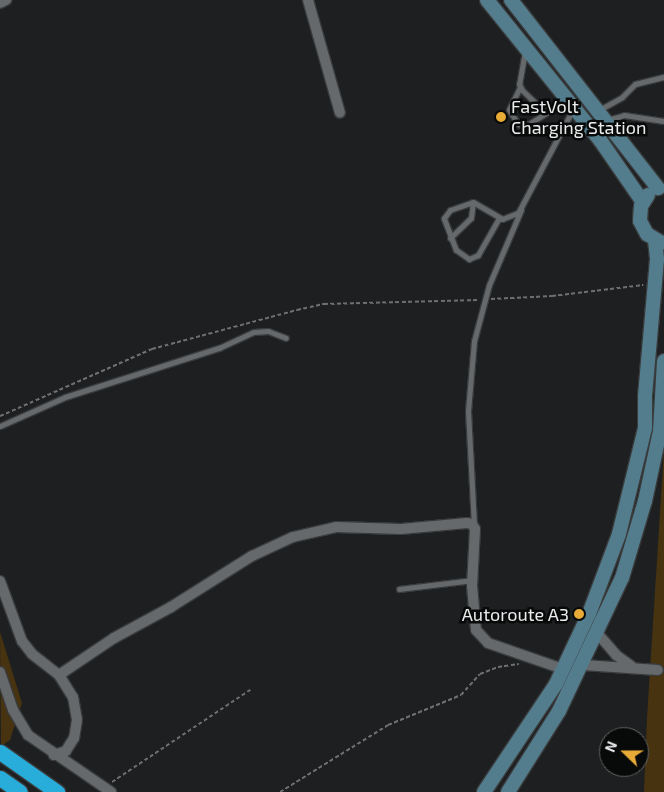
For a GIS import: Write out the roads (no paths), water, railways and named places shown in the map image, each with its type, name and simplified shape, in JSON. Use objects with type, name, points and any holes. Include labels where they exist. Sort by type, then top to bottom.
[{"type":"highway","points":[[0,752],[57,792]]},
{"type":"highway","points":[[0,778],[20,792]]},
{"type":"main road","points":[[487,0],[573,106],[643,202]]},
{"type":"main road","points":[[484,792],[527,731],[563,669],[606,574],[637,467],[645,428],[644,396],[660,242],[642,226],[640,216],[643,202],[661,187],[511,0]]},
{"type":"main road","points":[[508,792],[559,711],[598,634],[622,578],[645,501],[660,431],[664,361]]},
{"type":"street","points":[[308,0],[340,113]]},
{"type":"street","points":[[59,675],[114,638],[171,607],[244,561],[293,537],[336,527],[401,529],[467,523],[472,524],[475,529],[472,580],[476,630],[488,643],[543,664],[563,669]]},
{"type":"street","points":[[0,581],[22,641],[32,654],[59,675],[73,697],[77,720],[70,747],[54,755]]},
{"type":"street","points":[[598,634],[616,656],[632,666]]},
{"type":"street","points":[[583,664],[632,666],[658,670]]},
{"type":"street","points":[[0,672],[20,725],[37,744],[108,790]]},
{"type":"lane","points":[[526,48],[520,87],[509,110],[518,124],[527,125],[548,112],[573,106]]},
{"type":"lane","points":[[603,115],[638,83],[664,77]]},
{"type":"lane","points":[[520,87],[540,110],[548,112]]},
{"type":"lane","points":[[475,529],[468,411],[474,341],[484,300],[521,210],[573,106]]},
{"type":"lane","points":[[603,115],[624,114],[664,121]]},
{"type":"lane","points":[[500,218],[478,256],[469,259],[464,257],[450,238],[444,218],[450,210],[473,202],[500,218],[512,217],[521,210]]},
{"type":"lane","points":[[450,238],[471,218],[473,202]]},
{"type":"lane","points":[[0,426],[64,397],[218,348],[254,332],[268,331],[286,338]]},
{"type":"lane","points":[[399,589],[472,580]]},
{"type":"place","name":"FastVolt Charging Station","points":[[501,117]]},
{"type":"place","name":"Autoroute A3","points":[[579,614]]}]
